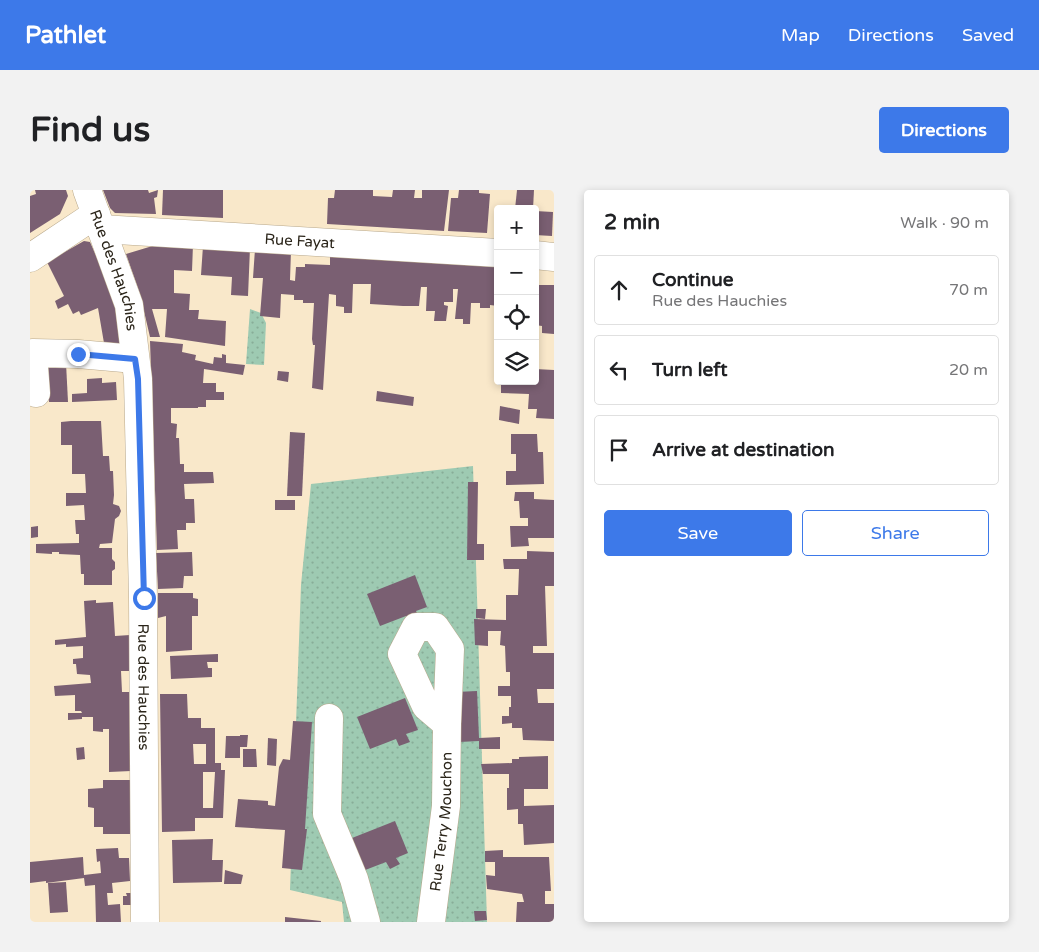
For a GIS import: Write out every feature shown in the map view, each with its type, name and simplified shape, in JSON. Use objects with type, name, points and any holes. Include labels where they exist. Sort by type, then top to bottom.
[{"type":"street","name":"Rue Fayat","points":[[95,211],[494,253]]},
{"type":"street","points":[[30,258],[95,211]]},
{"type":"street","name":"Rue des Hauchies","points":[[95,211],[129,305],[138,389],[144,598],[146,922]]},
{"type":"street","points":[[539,256],[554,257]]},
{"type":"street","points":[[36,392],[33,353],[78,354],[135,359]]},
{"type":"street","points":[[329,718],[328,814],[354,879],[366,922]]},
{"type":"street","name":"Rue Terry Mouchon","points":[[428,921],[446,806],[447,724]]},
{"type":"green space","points":[[250,309],[261,313],[266,323],[264,365],[246,364]]},
{"type":"green space","points":[[473,466],[487,922],[344,922],[342,902],[290,890],[301,585],[311,484]]},
{"type":"building","points":[[35,190],[66,190],[68,196],[60,214],[30,233],[30,196],[36,194]]},
{"type":"building","points":[[103,190],[148,190],[149,193],[158,190],[157,197],[154,198],[156,214],[115,213],[110,208]]},
{"type":"building","points":[[163,190],[223,190],[223,218],[162,215]]},
{"type":"building","points":[[335,190],[373,190],[373,196],[392,197],[393,190],[415,190],[414,198],[422,198],[422,190],[449,190],[444,231],[327,224],[328,198],[334,198]]},
{"type":"building","points":[[459,190],[479,190],[479,193],[490,194],[487,233],[448,231],[451,198],[458,198]]},
{"type":"building","points":[[517,190],[534,190],[533,205],[515,205]]},
{"type":"building","points":[[539,211],[553,212],[552,236],[539,235]]},
{"type":"building","points":[[84,241],[90,242],[114,296],[122,352],[104,343],[98,308],[81,315],[79,311],[73,314],[68,304],[58,309],[55,301],[64,296],[47,262]]},
{"type":"building","points":[[159,244],[193,245],[192,271],[174,270],[174,293],[190,294],[189,310],[199,310],[198,319],[226,321],[225,346],[165,337],[167,309],[152,309],[160,337],[150,337],[140,294],[126,254]]},
{"type":"building","points":[[203,246],[250,248],[248,296],[231,295],[232,277],[201,275]]},
{"type":"building","points":[[255,249],[291,251],[290,280],[295,281],[296,267],[305,267],[305,264],[330,265],[330,253],[494,262],[494,306],[490,305],[490,308],[480,308],[480,303],[471,303],[470,324],[463,324],[463,319],[455,319],[458,289],[453,289],[453,302],[444,302],[444,305],[448,306],[446,321],[434,321],[435,311],[426,311],[427,287],[421,287],[419,306],[403,306],[370,304],[371,284],[353,284],[352,313],[344,313],[344,307],[336,306],[336,295],[329,294],[323,390],[312,388],[315,345],[313,345],[312,339],[314,303],[303,303],[303,300],[294,300],[294,295],[281,294],[280,318],[260,316],[263,278],[253,278]]},
{"type":"building","points":[[539,285],[554,285],[554,334],[542,333],[542,326],[539,326]]},
{"type":"building","points":[[150,341],[183,344],[182,352],[196,355],[195,360],[213,364],[214,357],[222,358],[222,354],[226,355],[226,363],[245,365],[243,375],[204,369],[203,383],[216,383],[216,392],[224,392],[224,400],[206,400],[206,407],[171,408],[171,423],[177,424],[176,438],[179,438],[180,464],[184,464],[184,472],[213,472],[214,483],[184,484],[185,499],[194,499],[195,523],[186,523],[186,530],[177,530],[178,549],[157,550]]},
{"type":"building","points":[[47,363],[66,363],[68,402],[49,402]]},
{"type":"building","points":[[539,369],[554,370],[554,419],[536,418],[537,409],[528,409],[529,394],[501,393],[501,385],[539,385]]},
{"type":"building","points":[[278,371],[289,372],[288,382],[277,380]]},
{"type":"building","points":[[102,378],[102,383],[116,382],[117,400],[72,402],[72,394],[87,393],[87,379]]},
{"type":"building","points":[[377,391],[414,397],[413,406],[376,401]]},
{"type":"building","points":[[500,406],[520,410],[519,424],[499,420]]},
{"type":"building","points":[[101,421],[103,456],[109,456],[110,471],[113,471],[113,504],[119,506],[121,511],[115,519],[112,543],[100,544],[99,548],[112,548],[112,559],[115,562],[115,569],[112,571],[112,585],[84,585],[84,574],[81,574],[80,555],[59,554],[59,552],[52,552],[52,554],[36,553],[36,544],[79,543],[79,534],[76,534],[75,520],[85,520],[84,505],[66,506],[66,493],[86,493],[85,474],[72,474],[72,445],[61,445],[61,422]]},
{"type":"building","points":[[290,432],[305,433],[302,496],[287,496]]},
{"type":"building","points":[[511,434],[537,434],[538,452],[543,452],[544,484],[506,485],[506,471],[516,471],[516,454],[511,454]]},
{"type":"building","points":[[468,482],[478,482],[477,544],[484,544],[484,560],[467,560]]},
{"type":"building","points":[[515,492],[534,492],[534,499],[554,500],[554,538],[528,538],[529,546],[511,547],[510,526],[528,526],[528,518],[520,518],[519,501],[514,501]]},
{"type":"building","points":[[275,500],[295,500],[295,510],[275,510]]},
{"type":"building","points":[[38,526],[38,537],[31,538],[31,527]]},
{"type":"building","points":[[527,551],[554,552],[554,586],[545,586],[547,646],[533,646],[533,653],[554,653],[554,689],[537,689],[538,703],[554,703],[554,741],[523,740],[522,728],[512,728],[512,723],[502,724],[502,716],[509,716],[511,696],[498,696],[498,686],[510,686],[510,672],[506,672],[505,646],[500,645],[501,631],[488,631],[488,646],[475,645],[474,619],[506,620],[506,595],[518,595],[519,569],[504,569],[503,559],[527,559]]},
{"type":"building","points":[[192,552],[193,576],[184,576],[183,588],[158,589],[156,553]]},
{"type":"building","points":[[415,575],[427,607],[416,611],[419,618],[409,623],[406,616],[380,626],[367,594]]},
{"type":"building","points":[[158,593],[193,593],[193,598],[198,599],[198,616],[192,616],[192,650],[166,652],[166,616],[158,618]]},
{"type":"building","points":[[96,600],[96,603],[113,602],[115,636],[130,635],[131,671],[121,671],[122,692],[131,692],[131,771],[109,772],[109,729],[103,729],[103,732],[93,731],[93,717],[68,720],[68,713],[82,713],[81,711],[75,711],[75,695],[55,696],[54,686],[91,683],[90,675],[77,674],[76,664],[73,664],[73,659],[83,658],[83,646],[66,647],[66,644],[55,645],[55,640],[86,637],[84,601]]},
{"type":"building","points":[[476,609],[486,609],[485,619],[476,618]]},
{"type":"building","points":[[218,654],[218,662],[207,662],[208,668],[212,668],[212,677],[171,679],[170,656]]},
{"type":"building","points":[[477,691],[479,738],[500,737],[500,749],[479,749],[479,741],[459,742],[456,692]]},
{"type":"building","points":[[160,694],[187,694],[188,718],[201,718],[201,728],[215,728],[215,763],[221,763],[221,770],[225,770],[223,818],[195,818],[195,831],[162,832]],"holes":[[[193,744],[206,744],[206,764],[194,764]],[[203,772],[215,772],[213,808],[203,808]]]},
{"type":"building","points":[[405,698],[418,730],[406,734],[410,742],[399,746],[396,739],[370,749],[357,717]]},
{"type":"building","points":[[293,721],[312,722],[305,829],[307,829],[302,870],[282,868],[285,830],[235,827],[238,799],[268,801],[268,805],[275,806],[279,767],[283,759],[290,760]]},
{"type":"building","points":[[248,735],[247,747],[240,747],[240,758],[225,758],[226,736]]},
{"type":"building","points":[[268,738],[277,739],[276,766],[267,765]]},
{"type":"building","points":[[84,747],[85,759],[77,760],[76,748]]},
{"type":"building","points":[[243,749],[256,749],[257,767],[243,767]]},
{"type":"building","points":[[548,756],[548,789],[524,789],[524,806],[554,805],[554,843],[524,845],[523,824],[518,824],[518,809],[507,810],[509,774],[483,774],[481,764],[512,763],[512,759],[519,759],[519,757]]},
{"type":"building","points":[[103,780],[133,780],[133,834],[103,834],[103,827],[94,827],[94,808],[88,807],[88,789],[103,788]]},
{"type":"building","points":[[395,821],[408,853],[396,858],[400,864],[390,869],[386,862],[360,872],[347,840]]},
{"type":"building","points":[[213,839],[212,860],[223,860],[222,882],[173,883],[172,840]]},
{"type":"building","points":[[118,848],[119,858],[129,858],[130,881],[112,883],[113,893],[107,893],[108,905],[120,904],[121,922],[96,922],[95,885],[85,886],[84,878],[30,883],[30,862],[83,857],[84,875],[101,873],[100,861],[97,862],[96,849]]},
{"type":"building","points":[[503,850],[503,857],[549,857],[551,891],[545,891],[545,904],[554,904],[554,922],[516,922],[517,902],[524,902],[522,894],[487,889],[486,875],[495,876],[495,862],[485,862],[485,851]]},
{"type":"building","points":[[225,870],[243,875],[241,884],[224,884]]},
{"type":"building","points":[[66,882],[68,912],[50,913],[48,883]]},
{"type":"building","points":[[126,893],[132,893],[133,905],[123,905],[123,896],[127,896]]},
{"type":"building","points":[[474,911],[486,911],[487,920],[475,921]]},
{"type":"building","points":[[285,917],[321,921],[321,922],[285,922]]},
{"type":"route","points":[[78,354],[135,359],[138,379],[144,598]]}]
